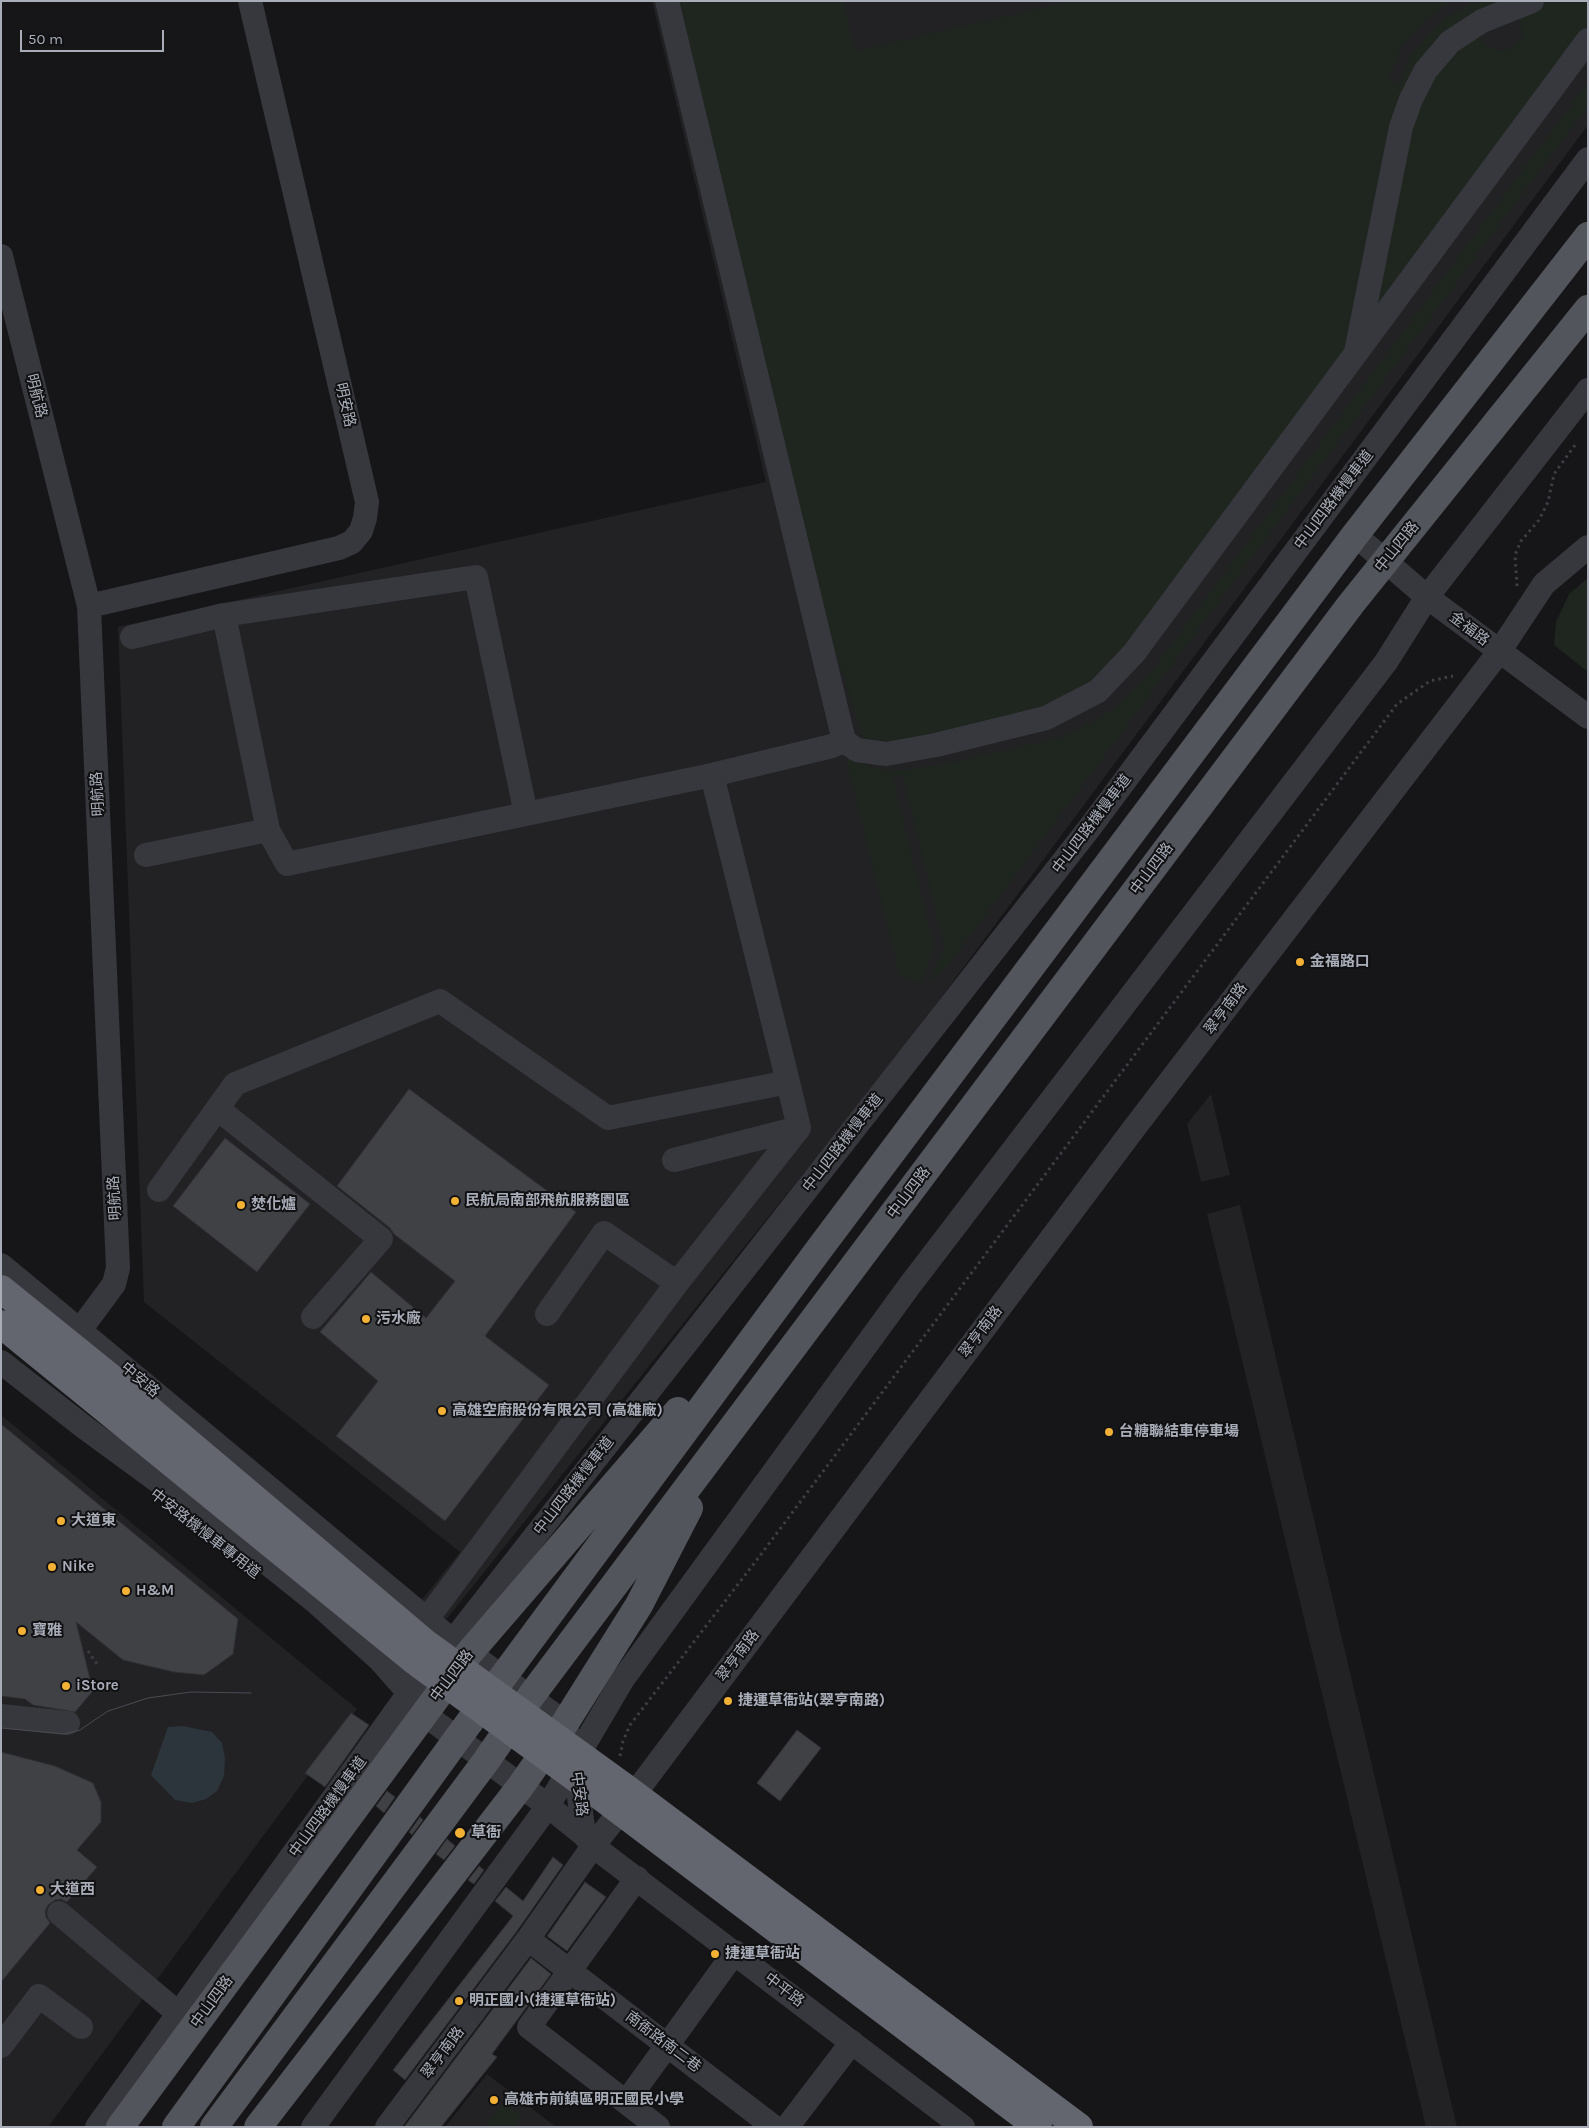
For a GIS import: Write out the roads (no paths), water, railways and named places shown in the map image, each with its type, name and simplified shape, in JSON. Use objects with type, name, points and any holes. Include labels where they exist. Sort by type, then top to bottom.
[{"type":"highway","points":[[1,1290],[126,1390],[328,1575]]},
{"type":"highway","points":[[1,1307],[115,1398],[328,1575]]},
{"type":"highway","points":[[1,1324],[328,1575]]},
{"type":"highway","points":[[1,1344],[101,1424],[328,1575],[626,1788],[1038,2127]]},
{"type":"highway","points":[[820,1948],[1079,2127]]},
{"type":"main road","name":"中山四路","points":[[176,2127],[457,1739],[817,1252],[1355,535],[1588,236]]},
{"type":"main road","name":"中山四路","points":[[214,2127],[486,1761],[531,1696],[1351,604],[1588,309]]},
{"type":"main road","name":"中山四路","points":[[120,2127],[416,1704],[462,1646],[817,1252]]},
{"type":"main road","name":"中山四路","points":[[258,2127],[520,1787],[565,1723],[639,1605],[725,1437]]},
{"type":"street","name":"明安路","points":[[88,606],[339,548],[352,542],[361,531],[365,518],[368,502],[250,1]]},
{"type":"street","points":[[667,1],[844,741],[857,750],[886,754],[936,745],[1046,718],[1098,691],[1134,654],[1588,40]]},
{"type":"street","points":[[1356,353],[1401,127],[1411,99],[1426,70],[1450,42],[1482,22],[1532,1]]},
{"type":"street","name":"中山四路機慢車道","points":[[462,1646],[1091,826],[1588,159]]},
{"type":"street","name":"明航路","points":[[1,256],[88,606],[118,1268],[114,1284],[80,1330]]},
{"type":"street","points":[[313,2127],[548,1806],[574,1759],[623,1679],[899,1301],[1386,662],[1426,597],[1588,390]]},
{"type":"street","name":"金福路","points":[[1355,535],[1426,597],[1588,717]]},
{"type":"street","name":"翠亨南路","points":[[387,2127],[528,1939],[589,1840],[645,1780],[1135,1127],[1499,652],[1544,584],[1588,547]]},
{"type":"street","points":[[132,637],[224,615],[476,577],[526,814]]},
{"type":"street","points":[[224,615],[268,830],[287,864],[712,775],[844,741]]},
{"type":"street","points":[[712,775],[799,1128]]},
{"type":"street","points":[[146,856],[268,830]]},
{"type":"street","points":[[159,1190],[235,1084],[440,1001],[608,1118],[788,1082]]},
{"type":"street","points":[[218,1109],[381,1239],[313,1317]]},
{"type":"street","points":[[674,1160],[799,1128]]},
{"type":"street","points":[[427,1619],[677,1283],[799,1128]]},
{"type":"street","points":[[547,1314],[604,1233],[677,1283]]},
{"type":"street","name":"中安路","points":[[1,1265],[427,1619],[565,1723],[574,1759],[589,1840]]},
{"type":"street","name":"中安路","points":[[1,1296],[188,1450],[279,1496]]},
{"type":"street","name":"中安路","points":[[1,1333],[237,1539],[318,1604],[380,1660],[416,1704],[457,1739],[548,1806],[589,1840]]},
{"type":"street","name":"中安路","points":[[1,1362],[84,1427],[237,1539]]},
{"type":"street","name":"中安路機慢車專用道","points":[[1,1375],[416,1704]]},
{"type":"street","name":"中山四路機慢車道","points":[[97,2127],[179,2014],[416,1704]]},
{"type":"street","points":[[1,1716],[68,1723]]},
{"type":"street","name":"中平路","points":[[589,1840],[963,2127]]},
{"type":"street","points":[[638,1878],[529,2027],[658,2127]]},
{"type":"street","points":[[59,1913],[179,2014]]},
{"type":"street","name":"南衙路南二巷","points":[[528,1939],[774,2127]]},
{"type":"street","points":[[626,2102],[666,2044],[735,1952]]},
{"type":"street","points":[[1,2046],[39,1996],[81,2026]]},
{"type":"street","points":[[787,2127],[852,2042]]},
{"type":"tram line","points":[[1,1728],[64,1734],[80,1730],[108,1711],[148,1698],[191,1692],[251,1693]]},
{"type":"place","name":"金福路口","points":[[1300,962]]},
{"type":"place","name":"民航局南部飛航服務園區","points":[[455,1201]]},
{"type":"place","name":"焚化爐","points":[[241,1205]]},
{"type":"place","name":"污水廠","points":[[366,1319]]},
{"type":"place","name":"高雄空廚股份有限公司 (高雄廠)","points":[[442,1411]]},
{"type":"place","name":"台糖聯結車停車場","points":[[1109,1432]]},
{"type":"place","name":"大道東","points":[[61,1521]]},
{"type":"place","name":"Nike","points":[[52,1567]]},
{"type":"place","name":"H&M","points":[[126,1591]]},
{"type":"place","name":"寶雅","points":[[22,1631]]},
{"type":"place","name":"iStore","points":[[66,1686]]},
{"type":"place","name":"捷運草衙站(翠亨南路)","points":[[728,1701]]},
{"type":"place","name":"草衙","points":[[460,1833]]},
{"type":"place","name":"大道西","points":[[40,1890]]},
{"type":"place","name":"捷運草衙站","points":[[715,1954]]},
{"type":"place","name":"明正國小(捷運草衙站)","points":[[459,2001]]},
{"type":"place","name":"高雄市前鎮區明正國民小學","points":[[494,2100]]}]
